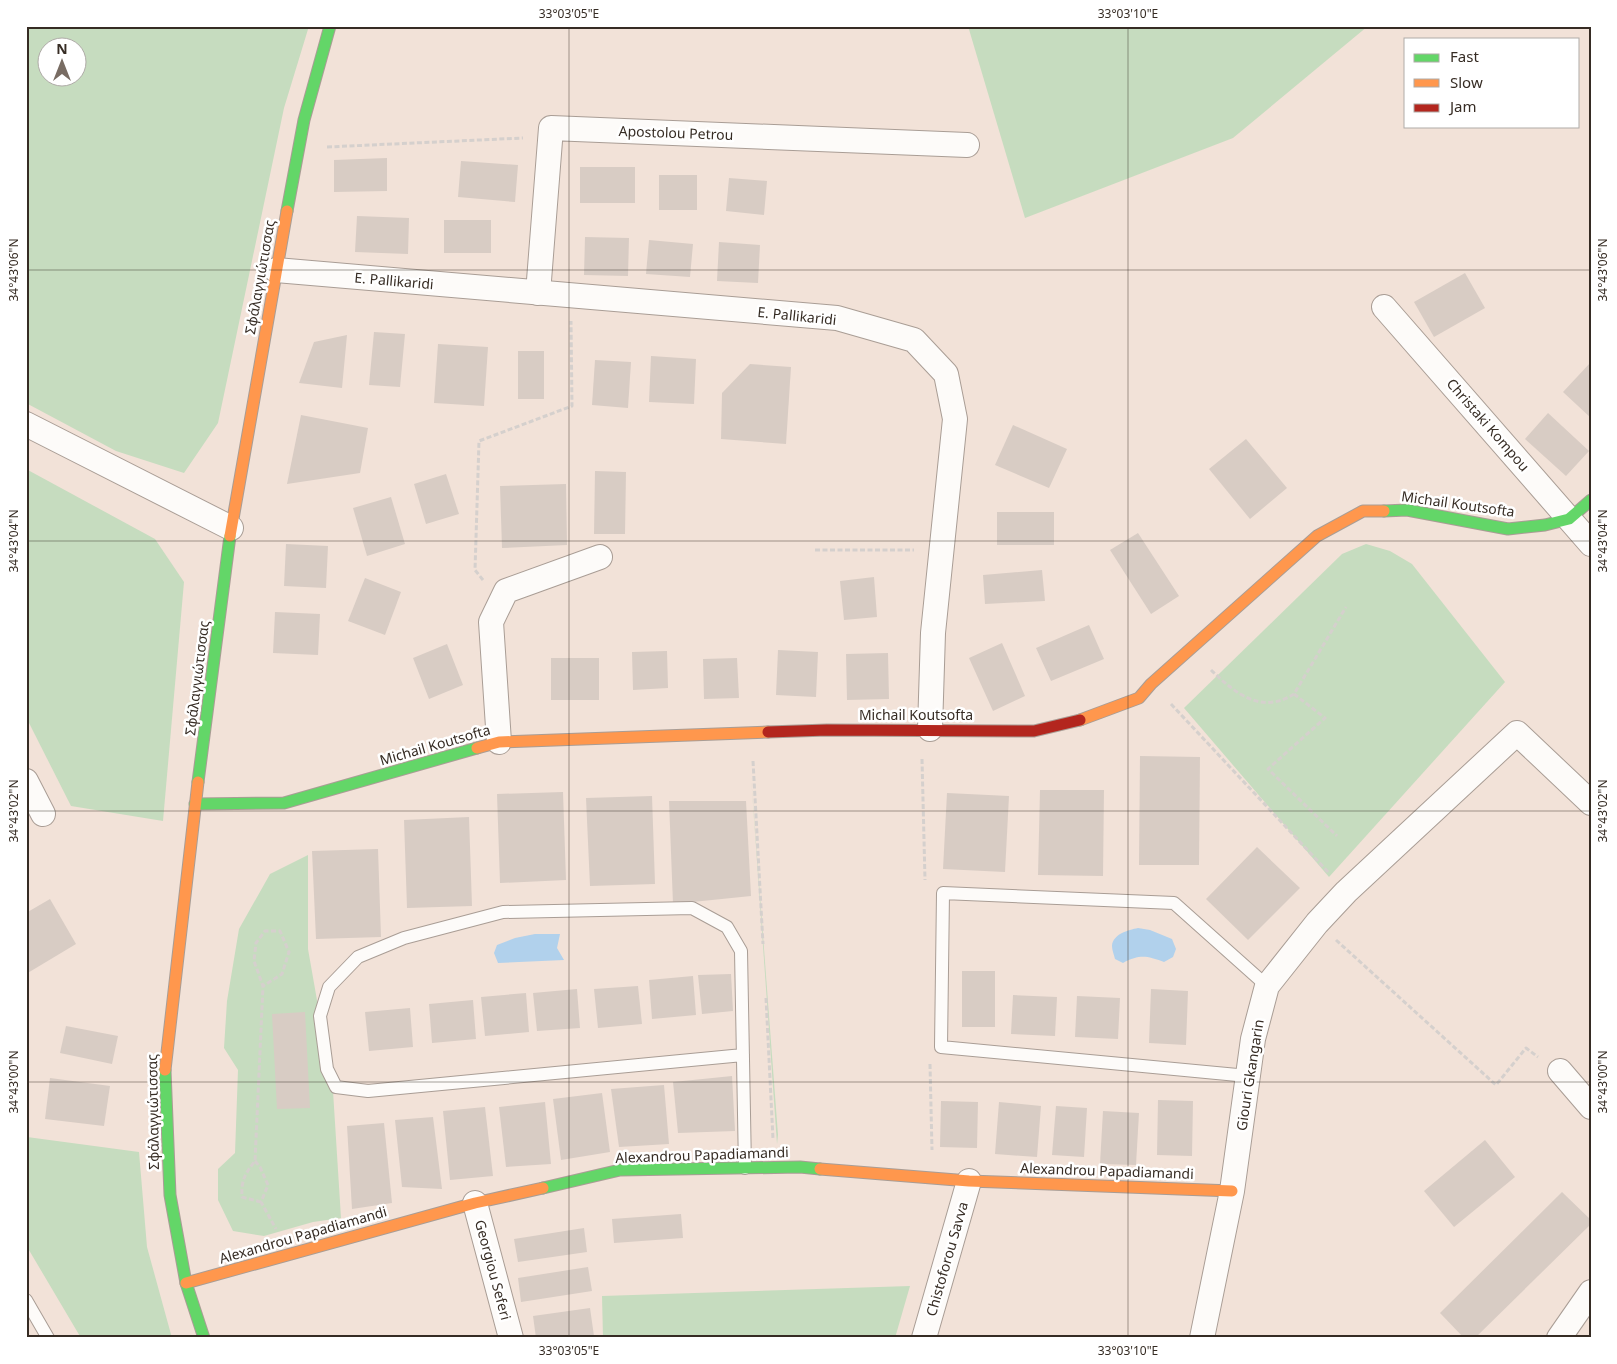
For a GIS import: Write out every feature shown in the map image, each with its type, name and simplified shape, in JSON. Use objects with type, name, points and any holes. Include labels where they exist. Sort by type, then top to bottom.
[{"type":"street","name":"Σφάλαγγιώτισσας","points":[[204,1338],[186,1283],[170,1195],[165,1068],[195,804],[231,528],[304,120],[330,26]]},
{"type":"street","name":"Apostolou Petrou","points":[[551,137],[551,128],[967,145]]},
{"type":"street","points":[[538,294],[551,137]]},
{"type":"street","name":"E. Pallikaridi","points":[[276,270],[538,294],[837,318],[914,340],[946,374],[955,419],[933,633],[930,729]]},
{"type":"street","name":"Christaki Kompou","points":[[1384,307],[1591,544]]},
{"type":"street","points":[[26,424],[231,528]]},
{"type":"street","points":[[1569,519],[1591,500]]},
{"type":"street","name":"Michail Koutsofta","points":[[195,804],[284,803],[499,742],[827,730],[1034,731],[1090,717],[1139,698],[1151,684],[1317,536],[1363,511],[1407,510],[1508,529],[1569,519]]},
{"type":"street","points":[[499,742],[491,622],[506,591],[600,557]]},
{"type":"street","name":"Giouri Gkangarin","points":[[1202,1338],[1232,1191],[1253,1039],[1267,986],[1317,923],[1346,892],[1517,733],[1591,803]]},
{"type":"street","points":[[26,781],[43,814]]},
{"type":"street","points":[[1560,1071],[1591,1107]]},
{"type":"street","name":"Alexandrou Papadiamandi","points":[[186,1283],[474,1203],[620,1170],[800,1167],[969,1181],[1232,1191]]},
{"type":"street","name":"Chistoforou Savva","points":[[924,1338],[969,1181]]},
{"type":"street","name":"Georgiou Seferi","points":[[474,1203],[511,1338]]},
{"type":"street","points":[[1559,1338],[1591,1292]]},
{"type":"lane","points":[[1248,1076],[941,1046],[943,894],[1174,903],[1267,986]]},
{"type":"lane","points":[[743,1055],[368,1091],[336,1087],[327,1069],[320,1016],[329,987],[358,957],[404,938],[503,912],[692,908],[727,927],[740,950],[743,1055],[745,1168]]},
{"type":"lane","points":[[26,1300],[48,1338]]},
{"type":"path","points":[[299,148],[551,137]]},
{"type":"path","points":[[501,602],[475,570],[479,441],[572,406],[570,296]]},
{"type":"path","points":[[815,550],[941,550]]},
{"type":"path","points":[[1211,670],[1233,691],[1256,702],[1284,701],[1294,694],[1346,607]]},
{"type":"path","points":[[1151,684],[1346,892]]},
{"type":"path","points":[[1294,694],[1325,718],[1268,769],[1337,836]]},
{"type":"path","points":[[1317,923],[1496,1085],[1526,1048],[1560,1071]]},
{"type":"path","points":[[263,986],[282,974],[289,952],[280,930],[265,930],[256,943],[254,961],[263,986],[255,1161],[241,1184],[242,1197],[261,1202],[278,1232]]},
{"type":"path","points":[[255,1161],[260,1167],[268,1185],[261,1202]]},
{"type":"green space","points":[[26,26],[309,26],[284,108],[218,423],[184,473],[116,451],[26,403]]},
{"type":"green space","points":[[968,26],[1368,26],[1233,138],[1025,218]]},
{"type":"green space","points":[[26,469],[155,539],[184,582],[163,821],[71,806],[26,717]]},
{"type":"green space","points":[[1366,544],[1390,551],[1412,564],[1505,682],[1329,877],[1184,708],[1342,554]]},
{"type":"green space","points":[[751,776],[778,1135],[777,1144]]},
{"type":"green space","points":[[308,855],[308,949],[333,1091],[341,1218],[313,1222],[264,1236],[233,1231],[218,1200],[218,1169],[235,1153],[238,1070],[224,1048],[227,1001],[239,929],[270,874]]},
{"type":"green space","points":[[26,1131],[27,1137],[139,1152],[147,1247],[172,1338],[81,1338],[26,1245]]},
{"type":"green space","points":[[910,1286],[895,1338],[603,1338],[602,1296]]},
{"type":"water","points":[[1138,928],[1150,930],[1172,939],[1176,949],[1173,957],[1164,962],[1144,957],[1134,958],[1123,963],[1115,959],[1112,946],[1115,938],[1126,931]]},
{"type":"water","points":[[535,934],[560,934],[557,948],[564,960],[498,963],[494,953],[497,945],[515,938]]},
{"type":"building","points":[[387,158],[387,191],[334,192],[334,160]]},
{"type":"building","points":[[461,161],[518,165],[515,202],[458,197]]},
{"type":"building","points":[[580,167],[635,167],[635,203],[580,203]]},
{"type":"building","points":[[659,175],[697,175],[697,210],[659,210]]},
{"type":"building","points":[[729,178],[767,181],[764,215],[726,211]]},
{"type":"building","points":[[357,216],[409,218],[408,254],[355,252]]},
{"type":"building","points":[[444,220],[491,220],[491,253],[444,253]]},
{"type":"building","points":[[585,237],[629,238],[628,276],[584,275]]},
{"type":"building","points":[[649,240],[693,244],[690,277],[646,274]]},
{"type":"building","points":[[719,242],[760,245],[758,283],[717,281]]},
{"type":"building","points":[[1465,273],[1485,308],[1434,337],[1414,302]]},
{"type":"building","points":[[374,332],[405,334],[400,387],[369,385]]},
{"type":"building","points":[[347,335],[342,388],[299,383],[314,342]]},
{"type":"building","points":[[438,344],[488,347],[484,406],[434,403]]},
{"type":"building","points":[[518,351],[544,351],[544,399],[518,399]]},
{"type":"building","points":[[651,356],[696,359],[694,404],[649,402]]},
{"type":"building","points":[[595,360],[631,362],[628,408],[592,405]]},
{"type":"building","points":[[1591,362],[1591,418],[1563,392]]},
{"type":"building","points":[[750,364],[791,367],[786,444],[721,439],[722,393]]},
{"type":"building","points":[[1548,413],[1589,451],[1566,476],[1525,439]]},
{"type":"building","points":[[301,415],[368,428],[360,473],[287,484]]},
{"type":"building","points":[[1013,425],[1067,449],[1049,488],[995,465]]},
{"type":"building","points":[[1246,439],[1287,488],[1250,519],[1209,469]]},
{"type":"building","points":[[595,471],[626,472],[625,534],[594,534]]},
{"type":"building","points":[[446,474],[459,514],[426,524],[414,484]]},
{"type":"building","points":[[566,484],[567,545],[502,548],[500,486]]},
{"type":"building","points":[[391,497],[405,544],[367,556],[353,508]]},
{"type":"building","points":[[997,512],[1054,512],[1054,545],[997,545]]},
{"type":"building","points":[[1138,533],[1179,596],[1151,614],[1110,550]]},
{"type":"building","points":[[286,544],[328,546],[326,588],[284,586]]},
{"type":"building","points":[[1042,570],[1045,601],[985,604],[983,575]]},
{"type":"building","points":[[874,577],[877,617],[844,620],[840,581]]},
{"type":"building","points":[[365,578],[401,592],[385,635],[348,621]]},
{"type":"building","points":[[275,612],[320,614],[318,655],[273,653]]},
{"type":"building","points":[[1089,625],[1104,659],[1051,681],[1036,648]]},
{"type":"building","points":[[1002,643],[1025,696],[993,711],[969,658]]},
{"type":"building","points":[[447,644],[463,685],[429,699],[413,658]]},
{"type":"building","points":[[778,650],[818,652],[816,697],[776,695]]},
{"type":"building","points":[[667,651],[668,688],[633,690],[632,652]]},
{"type":"building","points":[[888,653],[889,699],[847,700],[846,654]]},
{"type":"building","points":[[551,658],[599,658],[599,700],[551,700]]},
{"type":"building","points":[[737,658],[739,698],[704,699],[703,659]]},
{"type":"building","points":[[1140,756],[1200,757],[1199,865],[1139,865]]},
{"type":"building","points":[[1040,790],[1104,790],[1103,876],[1038,875]]},
{"type":"building","points":[[563,792],[566,880],[500,883],[497,794]]},
{"type":"building","points":[[947,793],[1009,796],[1005,872],[943,869]]},
{"type":"building","points":[[652,796],[655,884],[590,886],[586,798]]},
{"type":"building","points":[[669,801],[746,801],[751,896],[673,904]]},
{"type":"building","points":[[469,817],[472,906],[407,908],[404,820]]},
{"type":"building","points":[[1257,847],[1300,888],[1248,940],[1206,899]]},
{"type":"building","points":[[378,849],[381,937],[316,939],[312,851]]},
{"type":"building","points":[[50,899],[76,944],[26,974],[26,913]]},
{"type":"building","points":[[962,971],[995,971],[995,1027],[962,1027]]},
{"type":"building","points":[[731,974],[733,1011],[702,1014],[698,975]]},
{"type":"building","points":[[693,976],[696,1015],[652,1019],[649,980]]},
{"type":"building","points":[[638,986],[642,1024],[598,1028],[594,989]]},
{"type":"building","points":[[577,989],[580,1028],[537,1031],[533,993]]},
{"type":"building","points":[[1151,989],[1188,991],[1186,1045],[1149,1043]]},
{"type":"building","points":[[526,993],[529,1032],[485,1036],[481,997]]},
{"type":"building","points":[[1013,995],[1057,997],[1055,1036],[1011,1034]]},
{"type":"building","points":[[1077,996],[1120,998],[1118,1039],[1075,1037]]},
{"type":"building","points":[[473,1000],[476,1039],[432,1043],[429,1004]]},
{"type":"building","points":[[410,1008],[413,1047],[369,1051],[365,1012]]},
{"type":"building","points":[[305,1012],[310,1108],[277,1109],[272,1014]]},
{"type":"building","points":[[66,1026],[118,1036],[112,1064],[60,1053]]},
{"type":"building","points":[[732,1076],[735,1131],[678,1133],[673,1082]]},
{"type":"building","points":[[50,1078],[110,1086],[104,1126],[45,1119]]},
{"type":"building","points":[[664,1085],[669,1144],[619,1147],[611,1089]]},
{"type":"building","points":[[602,1093],[610,1152],[561,1160],[553,1099]]},
{"type":"building","points":[[1158,1100],[1193,1101],[1192,1156],[1157,1155]]},
{"type":"building","points":[[941,1101],[978,1102],[977,1148],[940,1147]]},
{"type":"building","points":[[545,1102],[551,1164],[506,1167],[499,1107]]},
{"type":"building","points":[[999,1102],[1041,1106],[1037,1157],[995,1154]]},
{"type":"building","points":[[1056,1106],[1087,1108],[1084,1157],[1052,1155]]},
{"type":"building","points":[[485,1107],[493,1176],[450,1180],[443,1111]]},
{"type":"building","points":[[1103,1111],[1139,1113],[1136,1165],[1100,1164]]},
{"type":"building","points":[[433,1117],[442,1189],[402,1187],[395,1120]]},
{"type":"building","points":[[384,1123],[392,1203],[352,1209],[347,1126]]},
{"type":"building","points":[[1485,1140],[1515,1177],[1454,1227],[1424,1191]]},
{"type":"building","points":[[1562,1192],[1591,1220],[1591,1224],[1475,1338],[1464,1338],[1440,1313]]},
{"type":"building","points":[[681,1214],[683,1238],[614,1243],[612,1219]]},
{"type":"building","points":[[584,1228],[587,1252],[518,1262],[514,1239]]},
{"type":"building","points":[[588,1267],[592,1291],[521,1302],[518,1278]]},
{"type":"building","points":[[590,1308],[594,1336],[536,1338],[533,1316]]},
{"type":"traffic: fast","points":[[287,211],[304,120],[330,26]]},
{"type":"traffic: fast","points":[[1384,511],[1407,510],[1508,529],[1545,525],[1569,519],[1591,500]]},
{"type":"traffic: fast","points":[[198,782],[230,536]]},
{"type":"traffic: fast","points":[[195,804],[284,803],[477,748]]},
{"type":"traffic: fast","points":[[165,1070],[170,1195],[186,1283],[204,1338]]},
{"type":"traffic: fast","points":[[543,1188],[620,1170],[800,1167],[820,1169]]},
{"type":"traffic: slow","points":[[230,536],[287,211]]},
{"type":"traffic: slow","points":[[1080,720],[1139,698],[1151,684],[1317,536],[1363,511],[1384,511]]},
{"type":"traffic: slow","points":[[477,748],[499,742],[768,732]]},
{"type":"traffic: slow","points":[[165,1070],[198,782]]},
{"type":"traffic: slow","points":[[820,1169],[969,1181],[1232,1191]]},
{"type":"traffic: slow","points":[[186,1283],[475,1203],[543,1188]]},
{"type":"traffic: jam","points":[[768,732],[827,730],[1034,731],[1080,720]]}]
